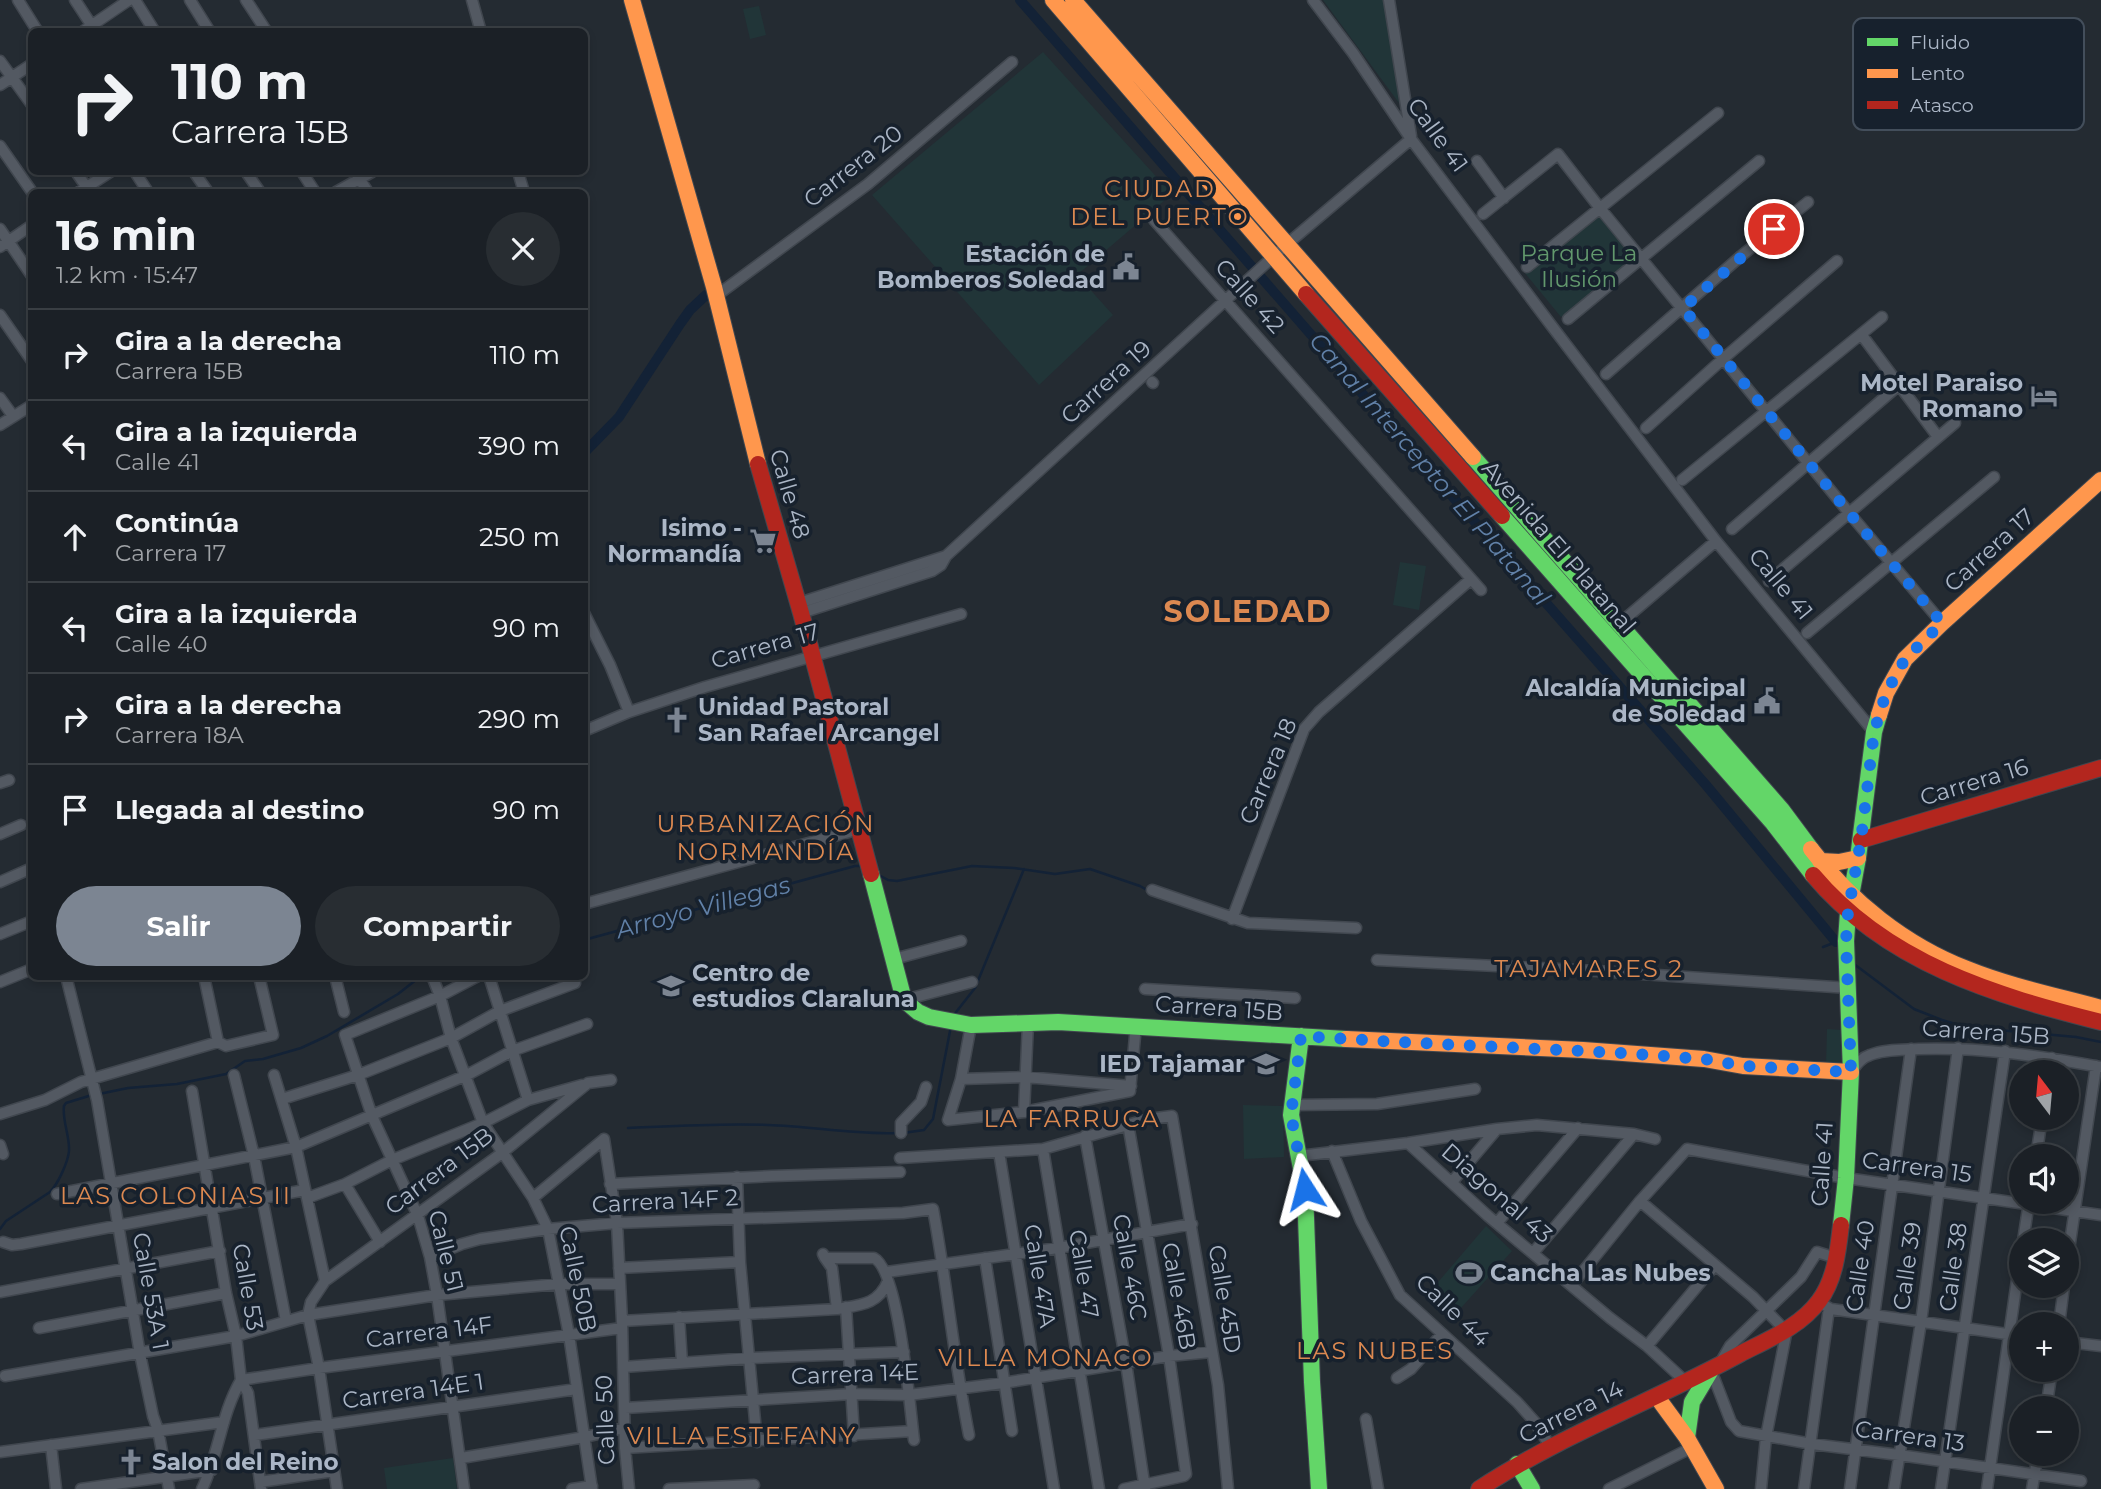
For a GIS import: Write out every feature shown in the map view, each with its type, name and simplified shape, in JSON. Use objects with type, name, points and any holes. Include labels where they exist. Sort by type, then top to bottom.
[{"type":"main road","name":"Calle 48","points":[[632,0],[716,295],[762,480],[873,870],[904,1000]]},
{"type":"main road","name":"Avenida El Platanal","points":[[1053,0],[1270,259],[1773,823],[1825,889],[1848,912],[1904,953],[1963,982],[1998,995],[2101,1022]]},
{"type":"main road","name":"Avenida El Platanal","points":[[1073,0],[1782,810],[1819,861],[1851,894],[1911,941],[1966,969],[2101,1008]]},
{"type":"main road","name":"Carrera 17","points":[[1874,732],[1886,693],[1905,659],[2101,480]]},
{"type":"main road","name":"Calle 41","points":[[1824,1305],[1836,1258],[1846,1178],[1851,1072],[1846,941],[1874,732]]},
{"type":"main road","name":"Carrera 16","points":[[1861,840],[2101,768]]},
{"type":"main road","points":[[1819,861],[1839,862],[1858,858]]},
{"type":"main road","name":"Carrera 15B","points":[[904,1000],[918,1012],[958,1024],[1058,1022],[1136,1026],[1596,1051],[1704,1059],[1743,1066],[1851,1072]]},
{"type":"main road","points":[[1301,1036],[1292,1124],[1305,1189],[1319,1489]]},
{"type":"main road","name":"Carrera 14","points":[[1479,1489],[1550,1446],[1715,1368],[1786,1330],[1824,1305]]},
{"type":"main road","points":[[1690,1443],[1689,1413],[1692,1402],[1715,1368]]},
{"type":"main road","points":[[1657,1396],[1690,1443],[1712,1488]]},
{"type":"main road","points":[[1517,1464],[1532,1489]]},
{"type":"street","points":[[18,0],[36,28]]},
{"type":"street","points":[[75,0],[89,28]]},
{"type":"street","points":[[93,28],[129,0]]},
{"type":"street","points":[[135,0],[152,28]]},
{"type":"street","points":[[190,0],[208,28]]},
{"type":"street","points":[[246,0],[264,28]]},
{"type":"street","points":[[472,0],[480,28]]},
{"type":"street","name":"Calle 41","points":[[1312,0],[1353,53],[1411,139],[1550,325],[1716,541],[1874,732]]},
{"type":"street","points":[[1389,0],[1411,139]]},
{"type":"street","points":[[0,61],[28,99]]},
{"type":"street","name":"Carrera 20","points":[[716,295],[868,184],[1012,62]]},
{"type":"street","points":[[0,85],[28,67]]},
{"type":"street","points":[[1527,267],[1718,113]]},
{"type":"street","name":"Carrera 19","points":[[800,608],[940,560],[1286,244],[1411,139]]},
{"type":"street","points":[[0,146],[30,189]]},
{"type":"street","points":[[1483,214],[1559,154],[1599,207],[1808,463],[1942,623]]},
{"type":"street","points":[[1477,161],[1504,198]]},
{"type":"street","points":[[1568,318],[1759,161]]},
{"type":"street","points":[[88,189],[106,175]]},
{"type":"street","points":[[340,189],[358,175]]},
{"type":"street","points":[[1606,374],[1808,202]]},
{"type":"street","name":"Calle 42","points":[[1154,220],[1481,590]]},
{"type":"street","points":[[4,244],[28,228]]},
{"type":"street","points":[[0,229],[4,244],[28,271]]},
{"type":"street","points":[[1646,428],[1837,261]]},
{"type":"street","points":[[0,315],[28,355]]},
{"type":"street","points":[[1682,480],[1882,317]]},
{"type":"street","points":[[1861,334],[1938,437]]},
{"type":"street","points":[[1732,529],[1899,385]]},
{"type":"street","points":[[0,398],[13,416]]},
{"type":"street","points":[[0,425],[28,407]]},
{"type":"street","points":[[1769,581],[1955,423]]},
{"type":"street","points":[[1807,633],[1994,477]]},
{"type":"street","points":[[1619,624],[1716,541]]},
{"type":"street","name":"Carrera 18","points":[[1233,919],[1304,729],[1318,712],[1471,579]]},
{"type":"street","name":"Carrera 17","points":[[588,729],[629,712],[813,655],[961,614]]},
{"type":"street","points":[[588,621],[629,712]]},
{"type":"street","points":[[0,834],[21,825]]},
{"type":"street","points":[[588,903],[860,829]]},
{"type":"street","points":[[0,882],[28,870]]},
{"type":"street","points":[[1152,890],[1248,923],[1356,928]]},
{"type":"street","points":[[0,934],[28,923]]},
{"type":"street","points":[[894,960],[961,941]]},
{"type":"street","points":[[1377,960],[1849,980]]},
{"type":"street","points":[[0,982],[28,971]]},
{"type":"street","name":"Calle 53A 1","points":[[67,980],[95,1096],[140,1354],[169,1489]]},
{"type":"street","points":[[205,980],[218,1042]]},
{"type":"street","points":[[0,1114],[45,1100],[70,1086],[91,1079],[218,1042],[226,1046],[273,1035],[260,980]]},
{"type":"street","points":[[336,980],[344,1012]]},
{"type":"street","name":"Calle 50B","points":[[434,980],[451,1038],[483,1123],[533,1198],[548,1228],[569,1335],[592,1488]]},
{"type":"street","points":[[440,996],[470,980]]},
{"type":"street","points":[[490,980],[528,1100]]},
{"type":"street","points":[[904,1000],[972,982]]},
{"type":"street","points":[[282,1099],[358,1075],[451,1038],[500,1012],[575,983]]},
{"type":"street","points":[[1145,989],[1295,998]]},
{"type":"street","name":"Calle 51","points":[[440,996],[345,1035],[372,1116],[418,1216],[430,1257],[464,1489]]},
{"type":"street","points":[[1024,1112],[1028,1023]]},
{"type":"street","points":[[57,1194],[296,1147],[467,1075],[512,1051],[587,1024]]},
{"type":"street","points":[[958,1024],[961,1079],[948,1120],[1024,1112],[1130,1088]]},
{"type":"street","points":[[1130,1088],[1136,1026]]},
{"type":"street","name":"Calle 39","points":[[1894,1489],[1921,1322],[1958,1048]]},
{"type":"street","name":"Carrera 15B","points":[[1851,1072],[1860,1060],[1872,1054],[1910,1049],[2005,1051],[2099,1066]]},
{"type":"street","name":"Calle 40","points":[[1850,1489],[1910,1049]]},
{"type":"street","name":"Calle 38","points":[[1941,1489],[2005,1051]]},
{"type":"street","points":[[2079,1177],[2099,1066]]},
{"type":"street","points":[[234,1074],[254,1156],[286,1321]]},
{"type":"street","points":[[274,1075],[296,1147],[325,1281]]},
{"type":"street","points":[[961,1079],[1025,1077],[1130,1088]]},
{"type":"street","points":[[3,1242],[12,1245],[262,1199],[306,1194],[345,1184],[392,1160],[483,1123],[528,1100],[588,1083],[611,1080]]},
{"type":"street","name":"Carrera 15B","points":[[308,1315],[312,1302],[325,1281],[502,1153],[588,1083]]},
{"type":"street","points":[[901,1133],[901,1123],[921,1102],[926,1087]]},
{"type":"street","points":[[1292,1104],[1377,1104],[1475,1089]]},
{"type":"street","name":"Calle 53","points":[[192,1091],[226,1293],[236,1336],[241,1380],[248,1393],[261,1485]]},
{"type":"street","name":"Calle 45D","points":[[1128,1124],[1172,1116],[1218,1385],[1228,1489]]},
{"type":"street","points":[[900,1158],[1043,1149],[1128,1124]]},
{"type":"street","name":"Calle 46B","points":[[1128,1124],[1169,1356],[1185,1475],[1145,1487]]},
{"type":"street","points":[[1299,1156],[1537,1125],[1655,1139]]},
{"type":"street","points":[[1497,1223],[1578,1128]]},
{"type":"street","points":[[1452,1182],[1497,1129]]},
{"type":"street","points":[[1533,1253],[1634,1135]]},
{"type":"street","name":"Calle 46C","points":[[1086,1136],[1145,1487]]},
{"type":"street","name":"Calle 50","points":[[533,1198],[604,1139],[617,1223],[624,1428],[629,1489]]},
{"type":"street","name":"Diagonal 43","points":[[1408,1143],[1497,1223],[1647,1346],[1686,1382]]},
{"type":"street","name":"Calle 47","points":[[1043,1149],[1099,1489]]},
{"type":"street","name":"Carrera 15","points":[[1640,1201],[1687,1149],[1846,1178],[2009,1201]]},
{"type":"street","name":"Calle 44","points":[[1332,1151],[1361,1221],[1400,1295],[1517,1402],[1535,1422],[1550,1446]]},
{"type":"street","name":"Calle 47A","points":[[999,1152],[1054,1489]]},
{"type":"street","points":[[610,1184],[900,1172]]},
{"type":"street","points":[[737,1177],[740,1262],[757,1442]]},
{"type":"street","points":[[345,1184],[380,1242]]},
{"type":"street","points":[[1572,1285],[1640,1201],[1786,1330],[1766,1437],[1761,1489]]},
{"type":"street","name":"Carrera 14F 2","points":[[430,1257],[480,1239],[548,1228],[903,1213],[933,1209],[943,1265]]},
{"type":"street","name":"Carrera 15","points":[[2079,1211],[2101,1215]]},
{"type":"street","points":[[887,1277],[943,1265],[1192,1224]]},
{"type":"street","points":[[0,1292],[220,1251]]},
{"type":"street","points":[[1715,1368],[1730,1346],[1801,1277],[1817,1252],[1836,1258]]},
{"type":"street","points":[[625,1448],[854,1436],[913,1436],[904,1352],[887,1277],[876,1258],[824,1256],[832,1268],[850,1353],[854,1436]]},
{"type":"street","points":[[985,1258],[1012,1430]]},
{"type":"street","points":[[619,1268],[740,1262]]},
{"type":"street","points":[[943,1265],[959,1389],[969,1435]]},
{"type":"street","points":[[1647,1346],[1714,1265]]},
{"type":"street","name":"Carrera 14F","points":[[241,1380],[569,1335],[622,1324],[679,1317],[841,1308],[877,1299],[883,1293],[887,1277]]},
{"type":"street","points":[[5,1376],[236,1336],[308,1315],[437,1295],[559,1284],[620,1284]]},
{"type":"street","points":[[39,1328],[226,1293]]},
{"type":"street","points":[[1824,1305],[1874,1316],[2009,1334],[1987,1489]]},
{"type":"street","name":"Calle 41","points":[[1804,1489],[1812,1444],[1824,1305]]},
{"type":"street","points":[[308,1315],[319,1368],[337,1489]]},
{"type":"street","points":[[679,1317],[682,1363]]},
{"type":"street","points":[[1396,1378],[1411,1369],[1442,1334]]},
{"type":"street","points":[[2079,1342],[2101,1343]]},
{"type":"street","points":[[623,1367],[750,1358],[904,1352]]},
{"type":"street","name":"Carrera 14E","points":[[625,1408],[852,1394],[909,1395],[1212,1352]]},
{"type":"street","name":"Carrera 13","points":[[1715,1368],[1734,1427],[1739,1431],[2081,1482]]},
{"type":"street","points":[[202,1489],[212,1470],[232,1395],[241,1380]]},
{"type":"street","name":"Carrera 14E 1","points":[[255,1435],[577,1389]]},
{"type":"street","points":[[1367,1419],[1378,1489]]},
{"type":"street","points":[[0,1452],[224,1422]]},
{"type":"street","points":[[461,1458],[624,1428]]},
{"type":"street","points":[[1609,1489],[1690,1443]]},
{"type":"street","points":[[51,1445],[56,1489]]},
{"type":"street","points":[[2032,1489],[2036,1466]]},
{"type":"street","points":[[81,1489],[212,1470]]},
{"type":"street","points":[[261,1485],[334,1471]]},
{"type":"street","points":[[669,1489],[754,1485]]},
{"type":"street","points":[[1124,1489],[1145,1487]]},
{"type":"street","points":[[572,1489],[592,1488]]},
{"type":"green space","points":[[1323,0],[1384,0],[1399,103]]},
{"type":"green space","points":[[759,6],[766,35],[750,39],[743,9]]},
{"type":"green space","points":[[1043,52],[1172,194],[1077,275],[1113,315],[1039,385],[872,195]]},
{"type":"green space","name":"Parque La Ilusión","points":[[1597,214],[1634,259],[1561,317],[1524,272]]},
{"type":"green space","points":[[1400,562],[1426,566],[1419,610],[1393,605]]},
{"type":"green space","points":[[1827,1029],[1842,1030],[1841,1065],[1826,1065]]},
{"type":"green space","points":[[1243,1105],[1283,1106],[1284,1157],[1244,1159]]},
{"type":"green space","name":"Cancha Las Nubes","points":[[1486,1226],[1512,1251],[1452,1318],[1427,1295]]},
{"type":"green space","points":[[453,1458],[457,1489],[387,1489],[384,1468]]},
{"type":"waterway","name":"Canal Interceptor El Platanal","points":[[1020,0],[1706,785],[1836,942]]},
{"type":"waterway","points":[[588,449],[619,417],[680,324],[706,295]]},
{"type":"waterway","name":"Arroyo Villegas","points":[[588,939],[862,866]]},
{"type":"waterway","name":"Arroyo Villegas","points":[[877,874],[897,881],[972,866],[1055,874],[1090,869],[1147,890]]},
{"type":"waterway","points":[[953,1016],[975,988],[1024,869]]},
{"type":"waterway","name":"Arroyo Villegas","points":[[1823,947],[1836,942],[1839,945]]},
{"type":"waterway","points":[[1854,964],[1914,1009],[1942,1020],[1965,1027],[2076,1037],[2101,1042]]},
{"type":"waterway","name":"Arroyo Villegas","points":[[99,1094],[128,1088],[177,1084],[226,1074],[245,1061],[263,1059],[301,1048],[327,1036],[398,994],[416,980]]},
{"type":"waterway","points":[[903,1133],[924,1130],[933,1119],[951,1026]]},
{"type":"waterway","name":"Arroyo Villegas","points":[[0,1229],[6,1221],[53,1188],[65,1167],[69,1151],[64,1106],[92,1095]]},
{"type":"waterway","points":[[628,1128],[750,1124],[897,1133]]},
{"type":"traffic: fast","points":[[1473,457],[1782,810],[1811,849]]},
{"type":"traffic: fast","points":[[1502,516],[1773,823],[1813,875]]},
{"type":"traffic: fast","points":[[1841,1225],[1851,1072],[1846,941],[1848,912],[1858,858],[1874,732],[1879,715]]},
{"type":"traffic: fast","points":[[871,874],[904,1000],[929,1017],[971,1025],[1058,1022],[1346,1039]]},
{"type":"traffic: fast","points":[[1301,1036],[1291,1115],[1305,1190],[1319,1489]]},
{"type":"traffic: fast","points":[[1687,1438],[1692,1402],[1710,1372]]},
{"type":"traffic: fast","points":[[1517,1464],[1532,1489]]},
{"type":"traffic: slow","points":[[632,0],[714,287],[758,464]]},
{"type":"traffic: slow","points":[[1053,0],[1306,294]]},
{"type":"traffic: slow","points":[[1073,0],[1473,457]]},
{"type":"traffic: slow","points":[[1879,715],[1886,693],[1905,659],[2101,480]]},
{"type":"traffic: slow","points":[[1811,849],[1843,886],[1880,920],[1922,947],[1983,975],[2101,1008]]},
{"type":"traffic: slow","points":[[1820,861],[1839,862],[1858,858]]},
{"type":"traffic: slow","points":[[1346,1039],[1583,1050],[1704,1059],[1743,1066],[1851,1072]]},
{"type":"traffic: slow","points":[[1657,1397],[1687,1438],[1716,1489]]},
{"type":"traffic: jam","points":[[1306,294],[1502,516]]},
{"type":"traffic: jam","points":[[758,464],[871,874]]},
{"type":"traffic: jam","points":[[1861,840],[2101,768]]},
{"type":"traffic: jam","points":[[1813,875],[1842,905],[1874,931],[1908,953],[1982,987],[2101,1022]]},
{"type":"traffic: jam","points":[[1479,1489],[1542,1452],[1793,1326],[1819,1301],[1829,1284],[1841,1225]]},
{"type":"place","name":"Estación de Bomberos Soledad","points":[[1126,267]]},
{"type":"place","name":"Motel Paraiso Romano","points":[[2044,396]]},
{"type":"place","name":"Isimo - Normandía","points":[[763,541]]},
{"type":"place","name":"Alcaldía Municipal de Soledad","points":[[1767,701]]},
{"type":"place","name":"Unidad Pastoral San Rafael Arcangel","points":[[677,720]]},
{"type":"place","name":"Centro de estudios Claraluna","points":[[671,986]]},
{"type":"place","name":"IED Tajamar","points":[[1266,1064]]},
{"type":"place","name":"Cancha Las Nubes","points":[[1469,1273]]},
{"type":"place","name":"Salon del Reino","points":[[131,1462]]},
{"type":"district","name":"CIUDAD DEL PUERTO","points":[[1160,202]]},
{"type":"district","name":"SOLEDAD","points":[[1248,611]]},
{"type":"district","name":"URBANIZACIÓN NORMANDÍA","points":[[766,837]]},
{"type":"district","name":"TAJAMARES 2","points":[[1589,968]]},
{"type":"district","name":"LA FARRUCA","points":[[1072,1118]]},
{"type":"district","name":"LAS COLONIAS II","points":[[176,1195]]},
{"type":"district","name":"LAS NUBES","points":[[1375,1350]]},
{"type":"district","name":"VILLA MONACO","points":[[1046,1357]]},
{"type":"district","name":"VILLA ESTEFANY","points":[[742,1435]]},
{"type":"route","points":[[1305,1189],[1291,1115],[1301,1036],[1621,1053],[1704,1059],[1743,1066],[1851,1072],[1846,941],[1874,732],[1886,693],[1905,659],[1942,623],[1683,308],[1774,229]]}]
